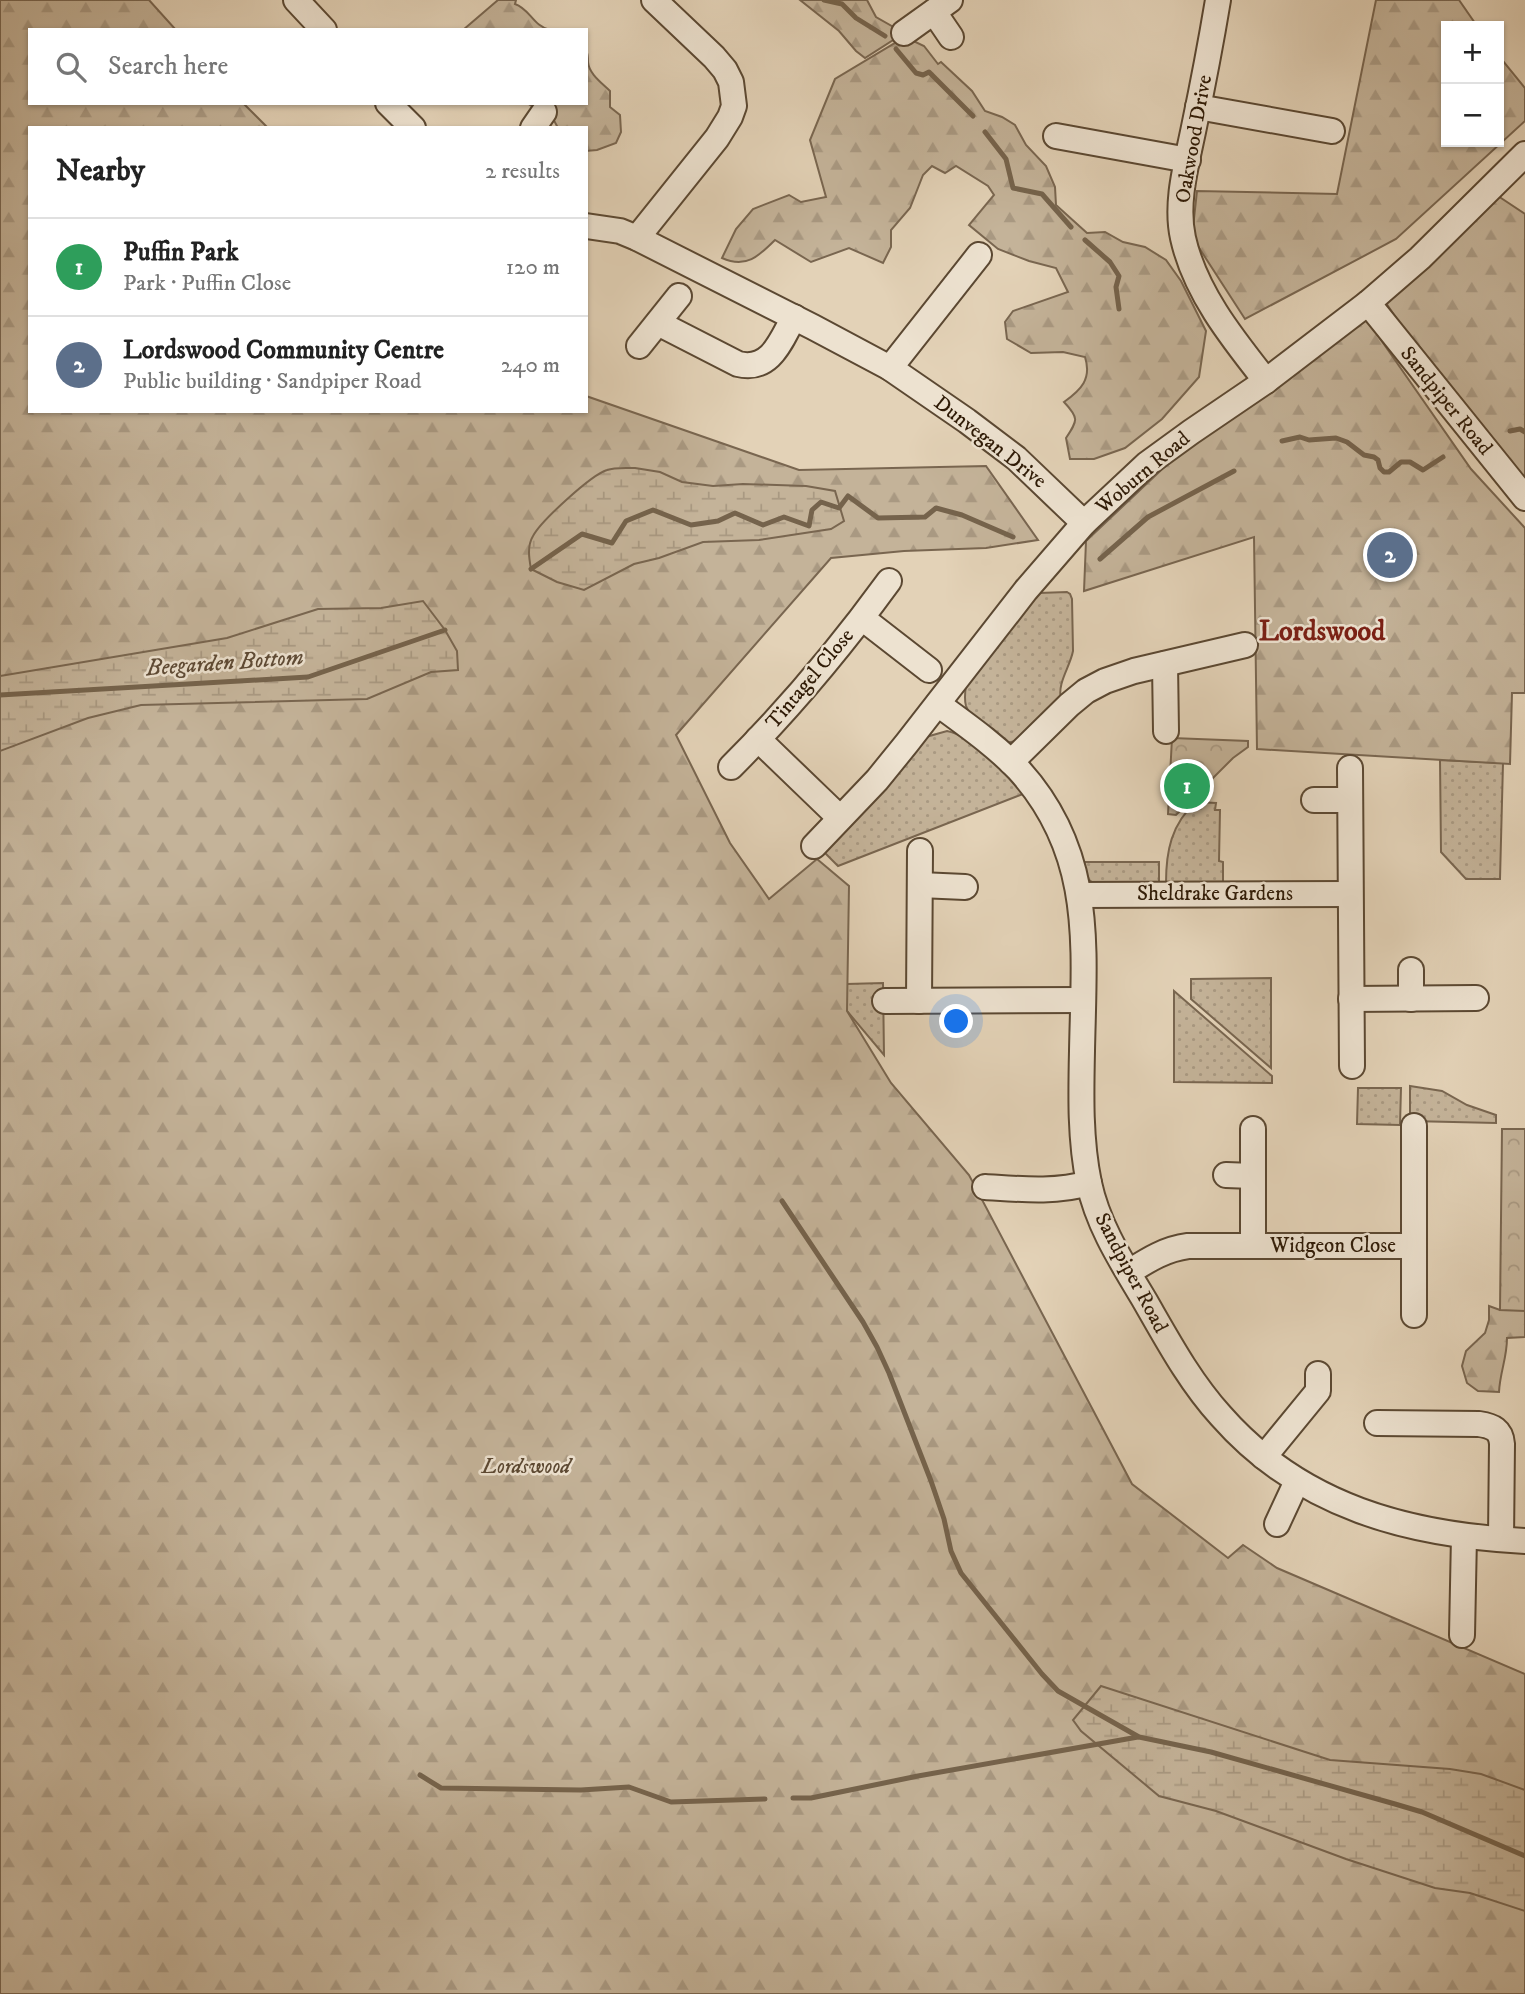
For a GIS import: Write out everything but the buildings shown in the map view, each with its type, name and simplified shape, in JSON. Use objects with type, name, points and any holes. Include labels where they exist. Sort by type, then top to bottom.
[{"type":"street","points":[[637,238],[717,138],[734,106],[731,82],[725,70],[654,0]]},
{"type":"street","name":"Oakwood Drive","points":[[1218,0],[1181,204],[1183,237],[1188,258],[1212,306],[1266,381]]},
{"type":"street","points":[[905,33],[942,6],[951,37]]},
{"type":"street","points":[[390,105],[411,126]]},
{"type":"street","points":[[1198,107],[1332,131]]},
{"type":"street","points":[[1056,136],[1188,160]]},
{"type":"street","name":"Woburn Road","points":[[814,846],[877,780],[1026,590],[1084,523],[1147,464],[1266,381],[1368,303],[1519,171]]},
{"type":"street","name":"Dunvegan Drive","points":[[588,226],[620,231],[637,238],[890,368],[1016,458],[1084,523]]},
{"type":"street","points":[[890,368],[979,256]]},
{"type":"street","points":[[639,346],[679,296]]},
{"type":"street","name":"Sandpiper Road","points":[[1368,303],[1525,498]]},
{"type":"street","points":[[658,323],[738,364],[748,366],[763,362],[772,354],[794,317]]},
{"type":"street","name":"Tintagel Close","points":[[731,767],[814,677],[889,581]]},
{"type":"street","name":"Tintagel Close","points":[[862,618],[929,670]]},
{"type":"street","points":[[1011,762],[1069,705],[1086,691],[1105,681],[1134,671],[1245,645]]},
{"type":"street","points":[[1165,664],[1166,731]]},
{"type":"street","name":"Sandpiper Road","points":[[938,704],[1011,762],[1034,789],[1051,814],[1073,864],[1083,943],[1081,1097],[1088,1183],[1109,1238],[1165,1338],[1207,1399],[1242,1438],[1297,1481],[1337,1503],[1371,1516],[1464,1536],[1513,1540]]},
{"type":"street","name":"Tintagel Close","points":[[758,739],[840,818]]},
{"type":"street","points":[[1350,768],[1352,1066]]},
{"type":"street","points":[[1314,800],[1350,800]]},
{"type":"street","points":[[919,1001],[920,851]]},
{"type":"street","points":[[920,885],[965,887]]},
{"type":"street","name":"Sheldrake Gardens","points":[[1079,895],[1350,894]]},
{"type":"street","points":[[1410,999],[1411,970]]},
{"type":"street","points":[[1351,999],[1476,998]]},
{"type":"street","points":[[885,1001],[1083,1000]]},
{"type":"street","name":"Widgeon Close","points":[[1414,1126],[1414,1315]]},
{"type":"street","name":"Widgeon Close","points":[[1253,1129],[1253,1245]]},
{"type":"street","points":[[1226,1175],[1253,1176]]},
{"type":"street","points":[[985,1187],[1051,1189],[1088,1183]]},
{"type":"street","name":"Widgeon Close","points":[[1129,1272],[1150,1258],[1175,1248],[1196,1245],[1414,1246]]},
{"type":"street","points":[[1264,1457],[1318,1391],[1318,1374]]},
{"type":"street","points":[[1377,1423],[1479,1424],[1497,1430],[1501,1437],[1513,1540]]},
{"type":"street","points":[[1277,1524],[1297,1481]]},
{"type":"street","points":[[1462,1635],[1464,1536]]},
{"type":"green space","name":"Lordswood","points":[[0,0],[149,0],[174,28],[28,28],[28,105],[245,105],[266,126],[28,126],[28,413],[588,413],[588,397],[799,470],[986,466],[1038,540],[986,548],[904,551],[831,558],[676,735],[730,843],[769,899],[817,859],[849,886],[847,1011],[891,1083],[969,1175],[1132,1484],[1228,1558],[1243,1545],[1277,1568],[1525,1674],[1525,1994],[0,1994]]},
{"type":"green space","points":[[498,0],[516,0],[515,4],[544,28],[465,28]]},
{"type":"green space","points":[[800,0],[867,0],[876,17],[904,33],[865,58],[839,31]]},
{"type":"green space","points":[[1376,0],[1459,0],[1474,21],[1441,21],[1441,147],[1497,147],[1396,239],[1245,319],[1192,237],[1197,191],[1337,194]]},
{"type":"green space","points":[[905,37],[924,46],[938,64],[941,62],[972,91],[985,111],[1015,125],[1026,145],[1046,166],[1055,187],[1056,205],[1087,233],[1105,232],[1123,242],[1145,247],[1166,260],[1181,281],[1206,331],[1199,377],[1162,419],[1125,448],[1094,459],[1070,459],[1066,438],[1075,419],[1064,402],[1084,383],[1087,372],[1085,357],[1063,352],[1031,353],[1007,339],[1005,322],[1013,311],[1068,292],[1056,268],[998,249],[969,225],[994,195],[988,186],[956,166],[945,173],[932,166],[923,175],[910,208],[891,230],[891,247],[883,263],[849,248],[811,262],[775,240],[752,259],[738,262],[722,258],[736,229],[753,209],[789,195],[801,202],[826,197],[810,140],[835,79]]},
{"type":"green space","points":[[588,54],[591,70],[610,91],[610,107],[620,115],[621,132],[616,143],[588,151],[588,126],[557,126],[549,111],[540,111],[530,105],[588,105]]},
{"type":"green space","points":[[1504,62],[1525,88],[1525,121],[1504,140]]},
{"type":"green space","points":[[1498,196],[1525,214],[1525,490],[1476,436],[1384,300]]},
{"type":"green space","points":[[1365,317],[1471,469],[1525,528],[1525,693],[1512,693],[1510,764],[1257,749],[1254,537],[1084,591],[1086,541],[1175,457]]},
{"type":"green space","points":[[635,468],[660,472],[682,482],[713,486],[806,486],[835,491],[844,521],[831,529],[759,540],[703,542],[634,564],[584,590],[557,582],[531,569],[531,540],[556,510],[579,489],[607,470]]},
{"type":"green space","points":[[1067,592],[1072,599],[1073,651],[1062,681],[1061,699],[1037,724],[1016,740],[1006,742],[999,739],[969,711],[965,701],[966,685],[1039,593]]},
{"type":"green space","points":[[423,601],[457,651],[458,670],[431,672],[367,699],[141,705],[88,718],[0,751],[0,676],[227,638],[318,609],[381,608]]},
{"type":"green space","points":[[947,731],[957,734],[978,748],[1023,794],[838,866],[824,852],[926,737]]},
{"type":"green space","points":[[1172,738],[1248,741],[1248,747],[1233,758],[1176,815],[1168,814]]},
{"type":"green space","points":[[1440,760],[1503,763],[1500,879],[1466,879],[1441,852]]},
{"type":"green space","points":[[1196,802],[1216,803],[1215,810],[1220,810],[1219,861],[1223,862],[1223,883],[1166,883],[1167,860],[1172,839],[1181,820]]},
{"type":"green space","points":[[1083,862],[1159,862],[1159,884],[1094,884],[1087,878]]},
{"type":"green space","points":[[1271,978],[1271,1068],[1191,999],[1191,979]]},
{"type":"green space","points":[[883,983],[884,1055],[847,1011],[847,984]]},
{"type":"green space","points":[[1174,991],[1272,1076],[1272,1083],[1174,1082]]},
{"type":"green space","points":[[1410,1086],[1442,1091],[1467,1105],[1496,1115],[1496,1123],[1410,1121]]},
{"type":"green space","points":[[1358,1088],[1401,1088],[1400,1125],[1357,1124]]},
{"type":"green space","points":[[1502,1129],[1525,1129],[1525,1311],[1500,1310]]},
{"type":"green space","points":[[1489,1306],[1500,1310],[1525,1310],[1525,1337],[1507,1338],[1499,1392],[1478,1391],[1467,1383],[1462,1366],[1466,1351],[1485,1333]]},
{"type":"green space","points":[[1101,1686],[1330,1760],[1450,1769],[1481,1774],[1525,1790],[1525,1911],[1470,1893],[1435,1888],[1346,1859],[1216,1811],[1159,1796],[1081,1731],[1073,1720]]},
{"type":"waterway","points":[[824,0],[842,4],[856,18],[885,36]]},
{"type":"waterway","points":[[896,49],[916,73],[923,75],[929,72],[973,116]]},
{"type":"waterway","points":[[985,132],[1006,159],[1013,188],[1042,194],[1071,227]]},
{"type":"waterway","points":[[1085,240],[1110,262],[1119,276],[1116,287],[1119,309]]},
{"type":"waterway","name":"Beegarden Bottom","points":[[1510,431],[1520,429],[1525,432]]},
{"type":"waterway","name":"Beegarden Bottom","points":[[1282,441],[1300,437],[1309,440],[1336,438],[1347,442],[1364,455],[1374,457],[1384,472],[1389,472],[1401,462],[1410,462],[1423,470],[1443,457]]},
{"type":"waterway","name":"Beegarden Bottom","points":[[1100,559],[1148,517],[1234,471]]},
{"type":"waterway","name":"Beegarden Bottom","points":[[531,569],[582,534],[612,543],[626,521],[653,510],[691,525],[718,521],[735,513],[763,525],[784,517],[809,526],[812,510],[821,502],[839,508],[848,496],[878,518],[925,517],[936,508],[962,515],[1013,537]]},
{"type":"waterway","name":"Beegarden Bottom","points":[[0,695],[308,677],[445,630]]},
{"type":"waterway","points":[[782,1201],[877,1347],[931,1481],[951,1551],[961,1573],[1058,1691],[1139,1737],[1211,1752],[1422,1812],[1525,1856]]},
{"type":"waterway","points":[[793,1798],[811,1798],[1138,1737]]},
{"type":"waterway","points":[[420,1775],[441,1788],[581,1790],[629,1787],[671,1802],[765,1799]]},
{"type":"place","name":"Lordswood Community Centre","points":[[1390,555]]},
{"type":"place","name":"Puffin Park","points":[[1187,786]]},
{"type":"district","name":"Lordswood","points":[[1322,631]]}]
